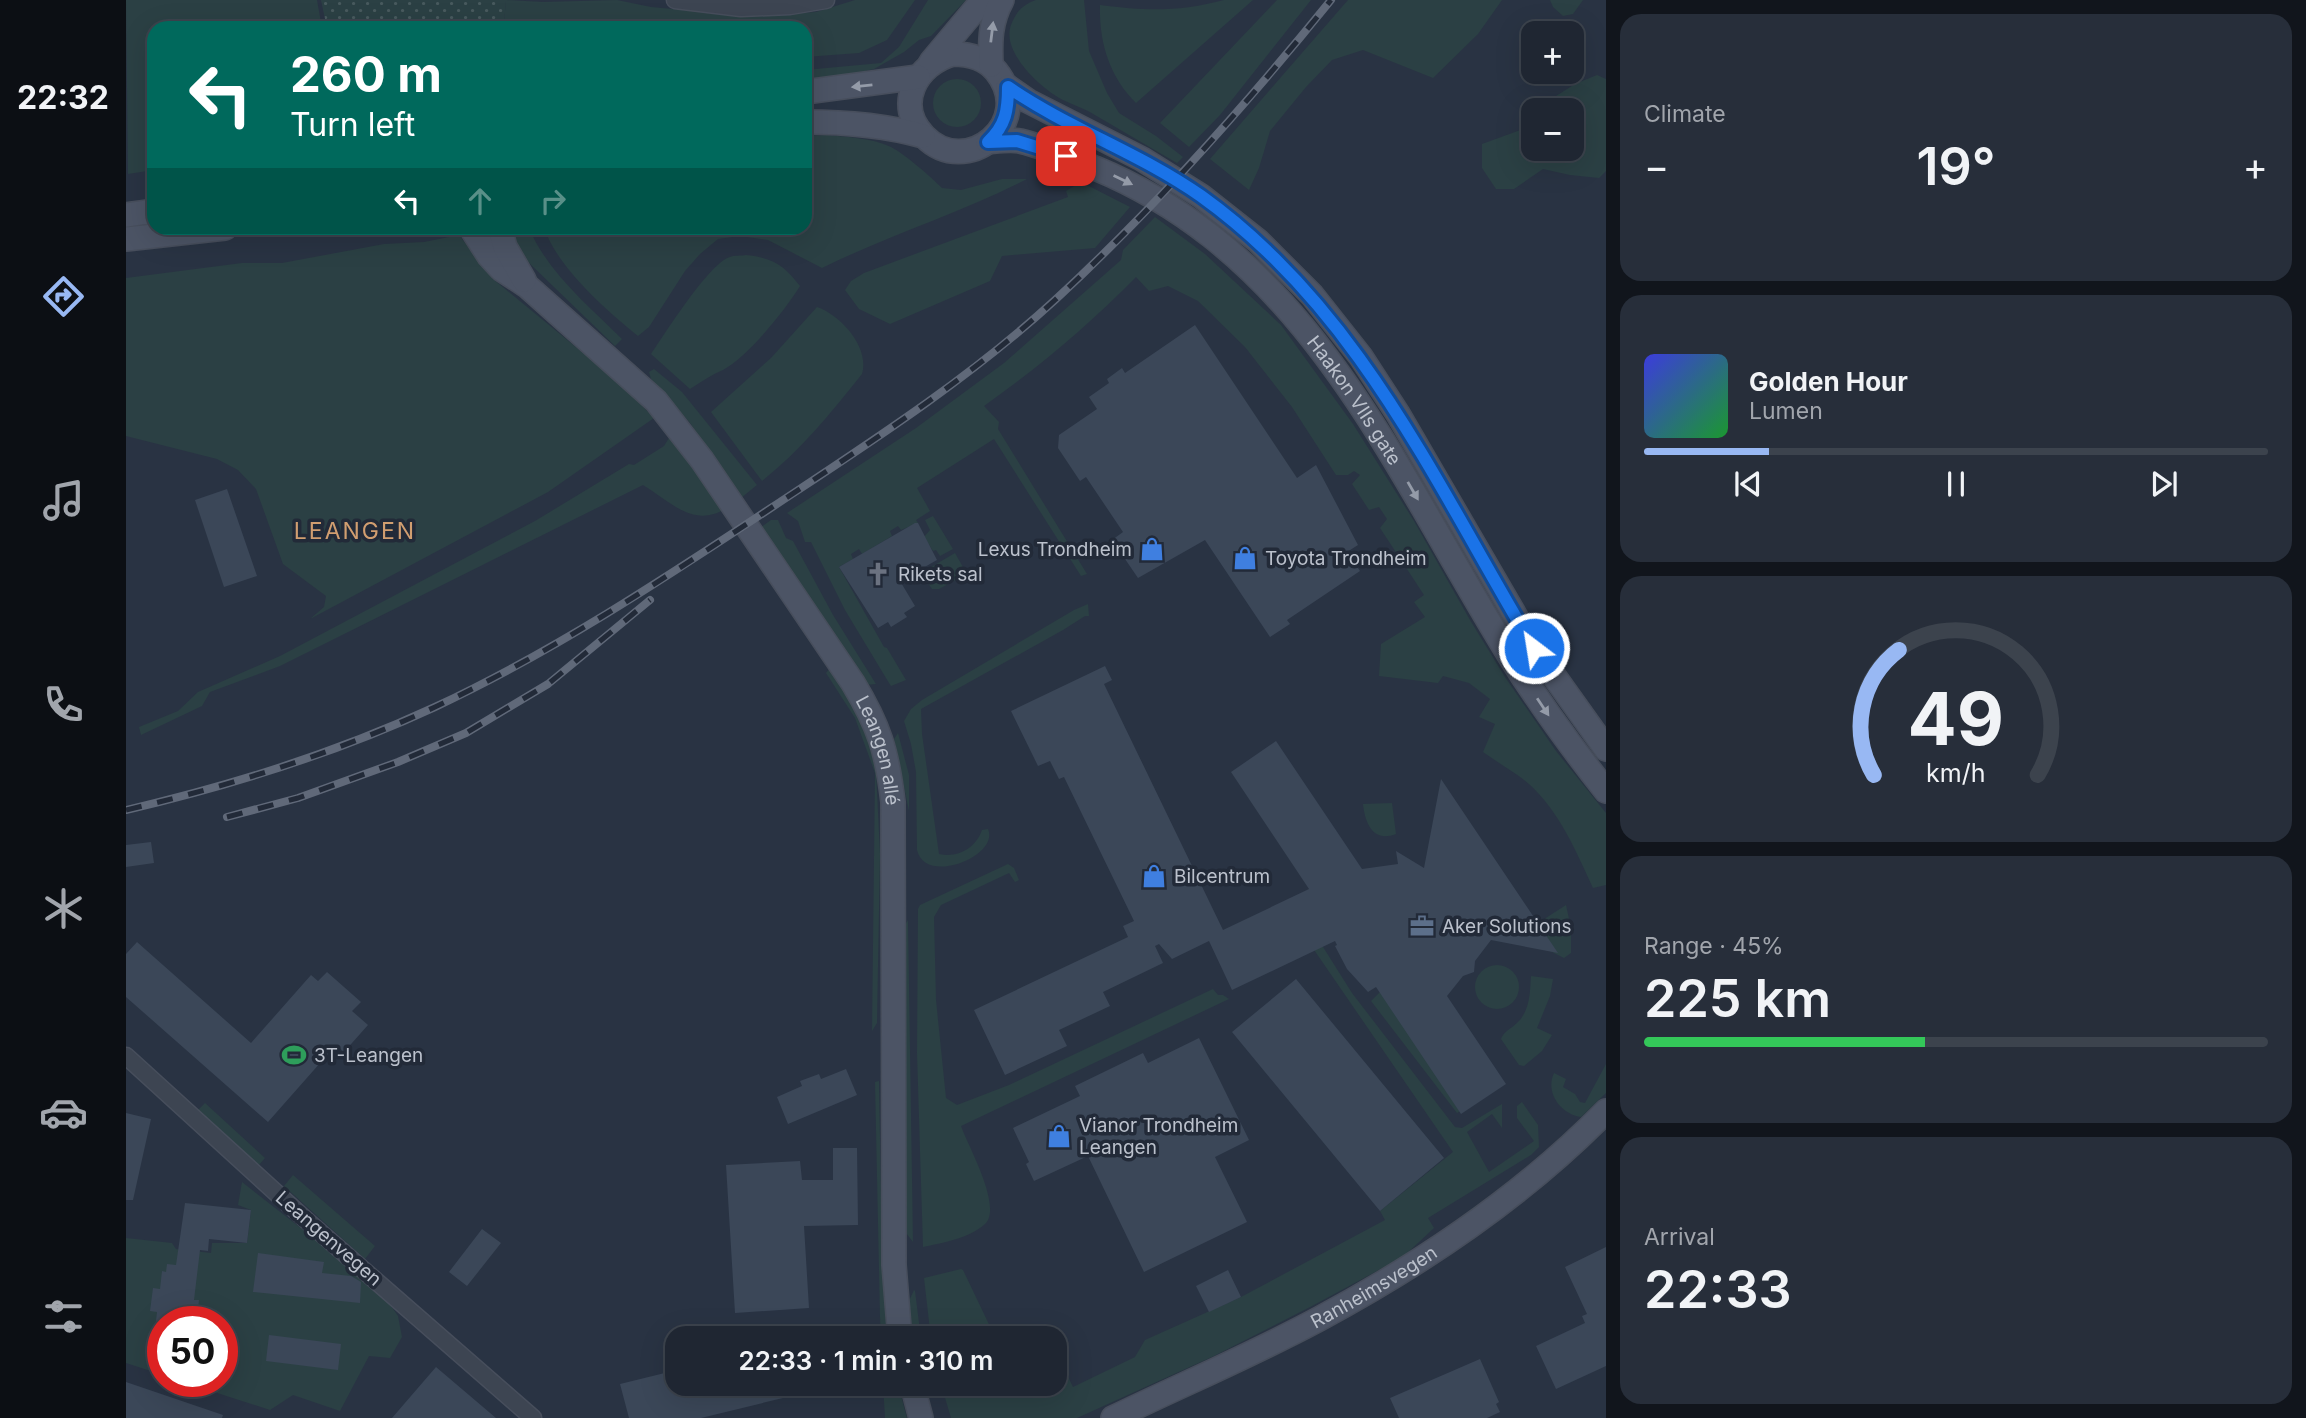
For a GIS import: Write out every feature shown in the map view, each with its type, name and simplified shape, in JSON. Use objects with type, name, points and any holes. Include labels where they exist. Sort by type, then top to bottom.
[{"type":"main road","points":[[812,91],[923,71],[940,57],[953,54],[980,58],[992,65],[1008,87],[1008,108],[1005,121],[998,132],[976,149],[948,150],[934,145],[923,135],[915,122],[911,107],[912,91],[923,71],[983,0]]},
{"type":"main road","points":[[992,65],[990,36],[1002,0]]},
{"type":"main road","name":"Haakon VIIs gate","points":[[1008,87],[1028,101],[1142,159],[1200,196],[1258,241],[1312,295],[1361,357],[1391,403],[1534,648],[1606,749]]},
{"type":"main road","points":[[812,122],[887,126],[923,135]]},
{"type":"main road","name":"Haakon VIIs gate","points":[[988,142],[1017,141],[1066,156],[1126,181],[1182,215],[1237,258],[1290,310],[1340,373],[1375,426],[1511,659],[1560,732],[1606,791]]},
{"type":"main road","points":[[126,215],[147,212]]},
{"type":"main road","points":[[126,239],[162,235]]},
{"type":"main road","name":"Leangen allé","points":[[476,235],[501,269],[527,286],[656,401],[702,460],[873,716],[888,760],[893,802],[894,1252],[899,1326]]},
{"type":"main road","name":"Leangen allé","points":[[502,235],[505,247],[527,286]]},
{"type":"main road","name":"Ranheimsvegen","points":[[1113,1418],[1306,1325],[1375,1288],[1471,1225],[1570,1147],[1606,1111]]},
{"type":"main road","points":[[915,1396],[921,1418]]},
{"type":"street","points":[[675,0],[741,8],[790,6],[826,0]]},
{"type":"street","name":"Leangenvegen","points":[[126,1056],[305,1219],[533,1418]]},
{"type":"green space","points":[[126,0],[317,0],[321,21],[147,21],[147,171],[128,174]]},
{"type":"green space","points":[[321,0],[506,0],[504,21],[326,21]]},
{"type":"green space","points":[[506,0],[617,0],[651,7],[747,16],[816,12],[855,0],[915,0],[887,40],[859,53],[812,56],[812,21],[504,21]]},
{"type":"green space","points":[[928,0],[966,0],[931,36],[919,40],[874,69],[843,76],[812,78],[812,69],[881,63],[899,47]]},
{"type":"green space","points":[[1036,0],[1084,0],[1089,51],[1107,93],[1119,113],[1183,157],[1177,163],[1088,111],[1054,95],[1034,79],[1017,58],[1009,36],[1011,25],[1020,9]]},
{"type":"green space","points":[[1224,0],[1253,0],[1136,103],[1119,82],[1107,58],[1101,32],[1100,5],[1162,9],[1192,7]]},
{"type":"green space","points":[[1277,0],[1311,0],[1220,115],[1189,147],[1160,123]]},
{"type":"green space","points":[[1348,0],[1502,0],[1478,34],[1433,78],[1363,50],[1332,60],[1270,131],[1249,190],[1210,159]]},
{"type":"green space","points":[[1550,0],[1583,0],[1573,14],[1563,16]]},
{"type":"green space","points":[[1597,75],[1606,79],[1606,171],[1599,178],[1543,169],[1514,189],[1496,189],[1482,168],[1482,144],[1521,130],[1521,161],[1584,161],[1584,98],[1553,98],[1575,84],[1584,84],[1584,80]]},
{"type":"green space","points":[[957,79],[974,86],[981,103],[974,120],[957,127],[940,120],[933,103],[940,86]]},
{"type":"green space","points":[[827,135],[884,144],[911,161],[942,188],[961,190],[1002,179],[1027,179],[977,203],[822,268],[768,240],[740,236],[718,239],[685,271],[649,327],[638,336],[597,301],[571,273],[547,235],[812,235],[812,136]]},
{"type":"green space","points":[[1081,182],[1130,207],[1095,248],[1002,256],[990,281],[890,324],[859,309],[845,290],[851,281],[864,273],[1068,197],[1066,191]]},
{"type":"green space","points":[[1155,217],[1205,254],[1281,325],[1353,424],[1414,521],[1505,677],[1556,751],[1606,813],[1606,885],[1593,888],[1566,832],[1540,795],[1524,780],[1483,752],[1495,724],[1479,717],[1490,699],[1469,683],[1443,676],[1438,683],[1379,676],[1381,644],[1425,617],[1414,602],[1424,595],[1380,528],[1387,519],[1379,507],[1369,510],[1352,484],[1360,475],[1354,471],[1348,475],[1336,475],[1292,407],[1245,347],[1198,301],[1168,286],[1149,291],[1136,277],[1063,345],[984,406],[999,422],[998,429],[1087,574],[1081,576],[994,439],[917,488],[930,511],[916,520],[918,523],[901,530],[898,526],[890,531],[892,536],[862,554],[859,549],[851,554],[853,559],[839,567],[906,680],[891,686],[845,610],[811,542],[805,542],[798,521],[787,513],[916,428],[1004,363],[1121,260],[1123,250]]},
{"type":"green space","points":[[459,235],[493,279],[622,385],[654,418],[548,492],[310,619],[324,607],[326,596],[283,564],[256,489],[238,470],[217,459],[126,436],[126,278],[242,263],[282,263],[384,244],[424,242]]},
{"type":"green space","points":[[512,235],[532,235],[558,274],[622,339],[615,346],[525,259],[514,244]]},
{"type":"green space","points":[[746,255],[777,263],[800,286],[776,320],[743,355],[733,364],[690,389],[651,354],[711,272],[730,257]]},
{"type":"green space","points":[[817,307],[835,317],[852,334],[862,354],[862,374],[803,444],[762,481],[711,412],[771,358]]},
{"type":"green space","points":[[654,369],[682,392],[757,485],[741,498],[690,423],[651,379],[649,372]]},
{"type":"green space","points":[[669,438],[725,509],[703,516],[692,514],[643,485],[280,666],[210,692],[202,706],[141,735],[139,727],[178,711],[198,692],[280,656],[535,521],[629,464],[634,465],[664,446]]},
{"type":"green space","points":[[933,516],[953,549],[940,556],[936,550],[933,551],[924,537],[930,530],[925,520]]},
{"type":"green space","points":[[771,520],[778,520],[786,538],[793,541],[833,615],[876,684],[865,685],[825,621],[760,528]]},
{"type":"green space","points":[[955,553],[967,574],[939,589],[932,589],[921,573]]},
{"type":"green space","points":[[1088,604],[1089,616],[921,709],[939,854],[959,853],[971,847],[982,830],[988,829],[989,839],[983,849],[960,863],[933,866],[923,861],[917,850],[916,772],[904,721],[911,709],[922,700]]},
{"type":"green space","points":[[831,667],[865,729],[876,770],[880,854],[877,1023],[872,1031],[875,773],[855,718],[826,673]]},
{"type":"green space","points":[[898,733],[909,775],[909,811],[894,739]]},
{"type":"green space","points":[[1392,803],[1396,834],[1381,836],[1368,824],[1363,804]]},
{"type":"green space","points":[[1008,864],[1014,868],[1019,880],[1015,882],[1009,873],[941,905],[934,917],[936,1000],[946,1098],[957,1105],[1009,1085],[1213,989],[1218,995],[1229,999],[961,1126],[987,1191],[989,1216],[985,1224],[972,1233],[923,1247],[917,1053],[918,909],[920,905]]},
{"type":"green space","points":[[1566,905],[1571,928],[1571,953],[1564,958],[1550,951],[1538,923]]},
{"type":"green space","points":[[908,920],[913,1242],[903,1229],[903,929]]},
{"type":"green space","points":[[1318,939],[1352,993],[1455,1127],[1462,1128],[1502,1104],[1502,1128],[1492,1114],[1467,1132],[1489,1172],[1534,1141],[1517,1118],[1517,1106],[1522,1102],[1538,1125],[1539,1147],[1531,1155],[1428,1218],[1434,1228],[1403,1257],[1214,1356],[1077,1418],[951,1418],[945,1396],[1067,1396],[1067,1375],[1073,1387],[1135,1357],[1145,1340],[1241,1297],[1385,1220],[1380,1211],[1453,1152],[1310,944]]},
{"type":"green space","points":[[1497,965],[1513,971],[1519,987],[1513,1003],[1497,1009],[1481,1003],[1475,987],[1481,971]]},
{"type":"green space","points":[[1531,976],[1553,979],[1550,996],[1537,1028],[1552,1035],[1542,1051],[1524,1066],[1519,1065],[1501,1039],[1525,1013]]},
{"type":"green space","points":[[1381,991],[1462,1110],[1457,1113],[1371,1001]]},
{"type":"green space","points":[[1606,1064],[1606,1093],[1581,1117],[1561,1107],[1551,1087],[1554,1073],[1566,1079],[1563,1087],[1575,1094],[1580,1102],[1585,1103]]},
{"type":"green space","points":[[879,1081],[881,1197],[889,1326],[880,1326],[875,1082]]},
{"type":"green space","points":[[205,1103],[265,1158],[259,1165],[198,1110]]},
{"type":"green space","points":[[293,1175],[375,1246],[365,1259],[284,1186]]},
{"type":"green space","points":[[242,1182],[380,1290],[398,1316],[402,1337],[390,1358],[369,1356],[340,1411],[293,1395],[270,1410],[230,1397],[238,1397],[238,1306],[147,1306],[147,1370],[126,1363],[126,1238],[172,1243],[176,1249],[211,1253],[212,1243],[247,1243],[251,1210],[238,1205]]},
{"type":"green space","points":[[963,1270],[990,1326],[930,1326],[924,1278]]},
{"type":"green space","points":[[914,1290],[919,1326],[912,1326],[908,1303]]},
{"type":"green space","points":[[884,1396],[901,1396],[907,1418],[885,1418]]},
{"type":"building","points":[[1195,325],[1297,478],[1316,465],[1358,545],[1347,552],[1360,571],[1287,620],[1290,624],[1270,637],[1205,540],[1138,578],[1112,540],[1123,532],[1086,477],[1080,481],[1058,448],[1059,435],[1097,409],[1089,397],[1109,383],[1107,379],[1122,368],[1125,373]]},
{"type":"building","points":[[227,489],[257,576],[224,587],[195,500]]},
{"type":"building","name":"Rikets sal","points":[[918,523],[937,560],[900,581],[915,606],[904,613],[907,617],[891,627],[888,622],[878,628],[839,567]]},
{"type":"building","points":[[1105,666],[1112,680],[1104,684],[1223,930],[1309,889],[1231,772],[1276,741],[1362,869],[1398,864],[1396,851],[1424,868],[1441,779],[1558,953],[1491,940],[1475,961],[1474,972],[1463,976],[1447,996],[1506,1084],[1461,1114],[1376,987],[1368,992],[1347,969],[1335,941],[1232,990],[1209,941],[1172,959],[1159,944],[1155,946],[1163,963],[1103,992],[1110,1006],[1059,1030],[1067,1046],[1005,1075],[974,1010],[1128,937],[1123,926],[1134,921],[1064,777],[1059,779],[1050,761],[1038,766],[1011,711]]},
{"type":"building","points":[[151,842],[154,863],[126,867],[126,845]]},
{"type":"building","points":[[137,942],[251,1043],[311,975],[318,981],[327,972],[361,1002],[352,1011],[368,1025],[344,1052],[336,1045],[268,1122],[126,997],[126,954]]},
{"type":"building","points":[[1296,979],[1444,1158],[1380,1211],[1232,1032]]},
{"type":"building","points":[[1199,1038],[1249,1140],[1215,1157],[1247,1222],[1144,1272],[1088,1156],[1034,1181],[1026,1164],[1029,1162],[1013,1128],[1080,1096],[1075,1086],[1143,1053],[1148,1063]]},
{"type":"building","points":[[846,1069],[857,1095],[788,1124],[777,1097],[802,1086],[800,1081],[819,1074],[821,1079]]},
{"type":"building","points":[[126,1113],[151,1119],[133,1200],[126,1200]]},
{"type":"building","points":[[833,1148],[857,1148],[858,1225],[804,1226],[809,1308],[735,1313],[726,1165],[800,1161],[802,1180],[833,1180]]},
{"type":"building","points":[[185,1203],[251,1210],[247,1243],[209,1239],[208,1251],[200,1250],[194,1300],[199,1300],[198,1306],[151,1306],[153,1288],[160,1289],[162,1271],[166,1272],[167,1264],[176,1265]]},
{"type":"building","points":[[482,1229],[501,1243],[467,1286],[449,1272]]},
{"type":"building","points":[[1606,1247],[1606,1366],[1556,1389],[1536,1346],[1585,1323],[1582,1316],[1587,1314],[1565,1267]]},
{"type":"building","points":[[258,1253],[324,1262],[322,1273],[351,1276],[361,1282],[360,1303],[253,1292]]},
{"type":"building","points":[[1228,1270],[1241,1297],[1209,1312],[1196,1286]]},
{"type":"building","points":[[269,1335],[341,1344],[338,1370],[266,1361]]},
{"type":"building","points":[[1480,1359],[1499,1402],[1496,1404],[1500,1412],[1487,1418],[1399,1418],[1390,1398]]},
{"type":"building","points":[[436,1367],[496,1418],[392,1418]]},
{"type":"building","points":[[665,1373],[665,1396],[783,1398],[701,1418],[629,1418],[620,1384]]},
{"type":"building","points":[[126,1382],[147,1389],[147,1397],[170,1397],[223,1415],[222,1418],[126,1418]]},
{"type":"railway","points":[[126,810],[245,779],[322,753],[398,724],[480,685],[611,611],[851,455],[990,355],[1092,265],[1198,155],[1266,79],[1331,0]]},
{"type":"railway","points":[[227,817],[298,798],[398,762],[466,733],[548,684],[650,600]]},
{"type":"place","name":"Lexus Trondheim","points":[[1152,549]]},
{"type":"place","name":"Toyota Trondheim","points":[[1245,558]]},
{"type":"place","name":"Rikets sal","points":[[878,574]]},
{"type":"place","name":"Bilcentrum","points":[[1154,876]]},
{"type":"place","name":"Aker Solutions","points":[[1422,926]]},
{"type":"place","name":"3T-Leangen","points":[[294,1055]]},
{"type":"place","name":"Vianor Trondheim Leangen","points":[[1059,1136]]},
{"type":"district","name":"LEANGEN","points":[[355,531]]},
{"type":"route","points":[[1066,156],[1017,141],[988,142],[1005,121],[1008,87],[1028,101],[1142,159],[1200,196],[1258,241],[1312,295],[1361,357],[1398,414],[1534,648]]}]
